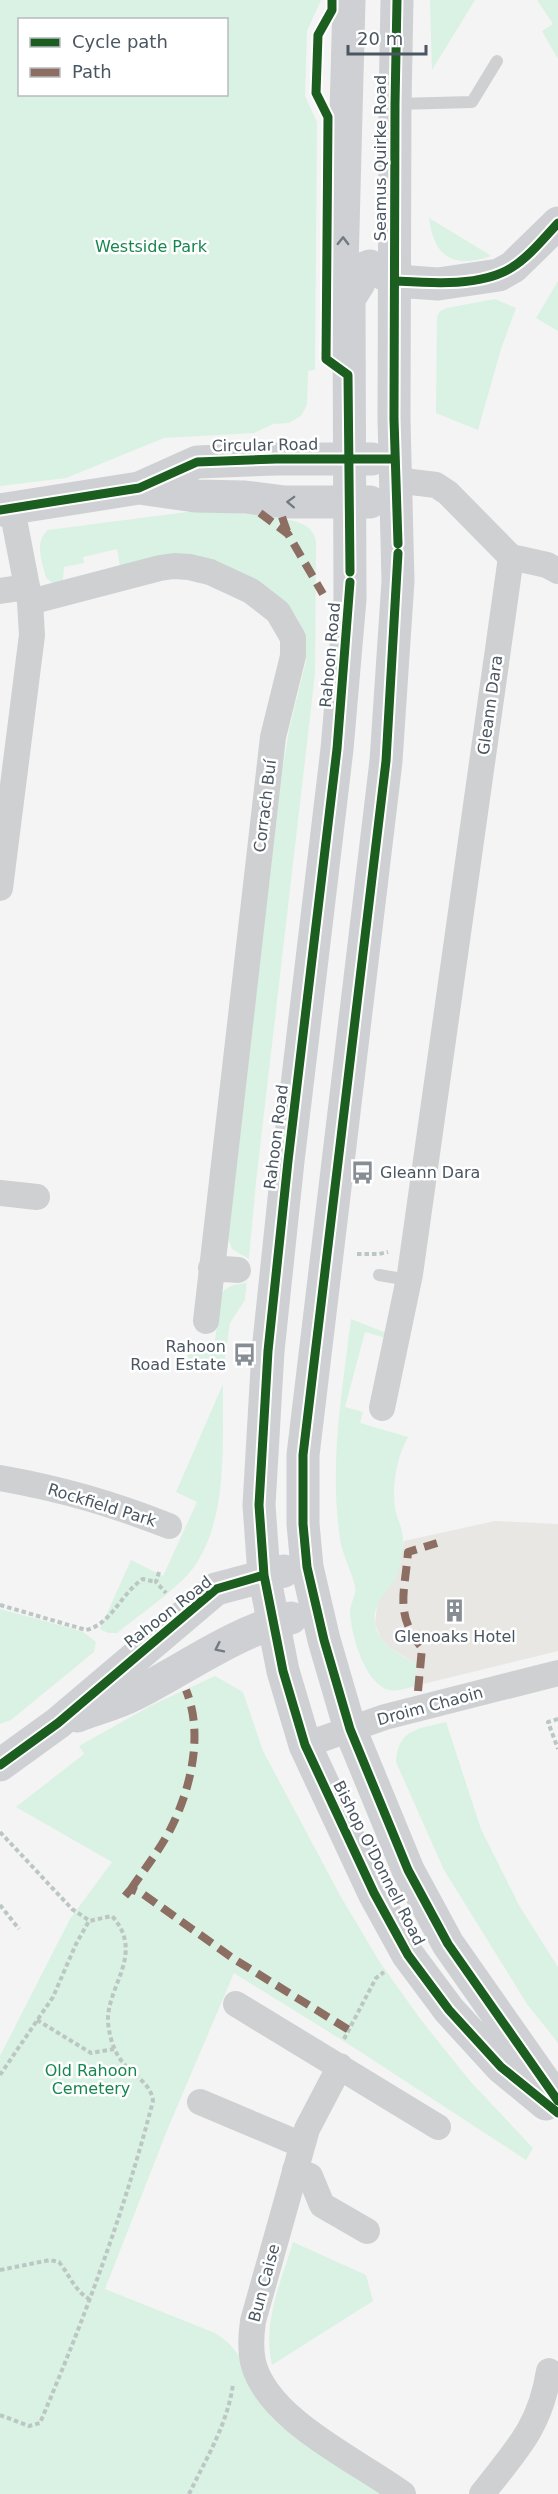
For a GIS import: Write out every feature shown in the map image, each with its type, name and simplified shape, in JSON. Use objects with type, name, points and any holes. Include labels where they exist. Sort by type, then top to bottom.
[{"type":"main road","name":"Seamus Quirke Road","points":[[349,0],[342,267],[349,299]]},
{"type":"main road","name":"Seamus Quirke Road","points":[[396,281],[394,104],[397,0]]},
{"type":"main road","name":"Rahoon Road","points":[[264,1575],[259,1493],[268,1351],[337,749],[350,599],[349,299],[359,284],[362,269],[370,266],[396,281],[438,284],[499,275],[513,267],[558,223]]},
{"type":"main road","points":[[308,1567],[303,1524],[303,1455],[386,761],[398,581],[395,481],[396,281]]},
{"type":"main road","name":"Circular Road","points":[[6,510],[139,488],[197,462],[349,459],[395,481]]},
{"type":"main road","name":"Circular Road","points":[[139,488],[195,496],[245,497],[285,502],[349,502],[395,481]]},
{"type":"main road","name":"Rahoon Road","points":[[0,1765],[58,1722],[216,1589],[264,1575],[308,1567]]},
{"type":"main road","name":"Bishop O'Donnell Road","points":[[308,1567],[317,1612],[350,1729],[408,1870],[448,1944],[558,2101]]},
{"type":"main road","name":"Bishop O'Donnell Road","points":[[264,1575],[283,1671],[305,1746],[374,1893],[408,1955],[449,2010],[501,2067],[558,2113]]},
{"type":"main road","name":"Rahoon Road","points":[[58,1722],[131,1696],[212,1651],[272,1623],[317,1612]]},
{"type":"street","points":[[395,481],[436,485],[448,493],[511,557],[547,565],[558,571]]},
{"type":"street","points":[[0,888],[2,846],[32,635],[28,594],[6,510]]},
{"type":"street","name":"Gleann Dara","points":[[382,1408],[409,1280],[511,557]]},
{"type":"street","name":"Corrach Buí","points":[[0,591],[28,594],[160,568],[189,567],[220,576],[261,597],[278,612],[293,638],[293,656],[273,737],[206,1321]]},
{"type":"street","points":[[0,1192],[37,1197]]},
{"type":"street","points":[[211,1268],[238,1270]]},
{"type":"street","name":"Rockfield Park","points":[[0,1478],[63,1490],[117,1506],[169,1526]]},
{"type":"street","name":"Droim Chaoin","points":[[305,1746],[385,1717],[558,1673]]},
{"type":"street","points":[[236,2004],[438,2127]]},
{"type":"street","name":"Bun Caise","points":[[340,2066],[316,2110],[302,2145],[253,2321],[250,2345],[253,2364],[267,2394],[292,2419],[403,2494]]},
{"type":"street","points":[[200,2102],[302,2145]]},
{"type":"street","points":[[293,2175],[310,2176],[322,2205],[367,2231]]},
{"type":"street","points":[[483,2494],[531,2430],[544,2398],[549,2371]]},
{"type":"lane","points":[[394,104],[472,102],[497,61]]},
{"type":"lane","points":[[379,1275],[409,1280]]},
{"type":"path","points":[[156,1582],[159,1572]]},
{"type":"path","points":[[0,1605],[86,1630],[95,1628],[143,1579],[156,1582],[168,1596]]},
{"type":"path","points":[[558,1719],[548,1722],[558,1749]]},
{"type":"path","points":[[0,1832],[72,1909],[90,1921]]},
{"type":"path","points":[[0,1905],[19,1929]]},
{"type":"path","points":[[0,2075],[53,1997],[76,1944],[90,1921],[112,1916],[123,1935],[126,1949],[123,1966],[109,2008],[109,2032],[114,2049],[127,2068],[148,2087],[153,2101],[119,2221],[80,2329],[40,2423],[29,2426],[0,2415]]},
{"type":"path","points":[[340,2066],[343,2040],[376,1978],[390,1968]]},
{"type":"path","points":[[37,2020],[91,2053],[114,2049]]},
{"type":"path","points":[[0,2270],[50,2260],[59,2262],[68,2277],[89,2299]]},
{"type":"path","points":[[189,2494],[213,2445],[231,2400],[234,2379]]},
{"type":"shaded area","points":[[495,1521],[558,1524],[558,1651],[415,1686],[417,1664],[390,1648],[381,1639],[375,1624],[377,1605],[386,1589],[396,1578],[404,1541]]},
{"type":"green space","name":"Westside Park","points":[[0,0],[321,0],[307,31],[305,96],[317,122],[315,370],[308,371],[307,405],[301,416],[289,423],[273,424],[254,433],[164,438],[66,478],[0,486]]},
{"type":"green space","points":[[430,0],[475,0],[432,70]]},
{"type":"green space","points":[[537,0],[558,0],[558,59],[542,31],[553,24]]},
{"type":"green space","points":[[429,218],[491,256],[466,261],[448,256],[435,242]]},
{"type":"green space","points":[[558,281],[558,331],[536,318]]},
{"type":"green space","points":[[495,299],[516,308],[501,349],[478,430],[436,413],[437,317],[440,311],[447,308]]},
{"type":"green space","points":[[187,512],[248,514],[282,518],[306,526],[316,541],[315,674],[249,1259],[232,1249],[228,1238],[282,773],[289,730],[306,661],[305,633],[296,617],[264,587],[120,566],[117,549],[83,557],[84,563],[64,567],[63,581],[54,584],[46,578],[40,553],[41,540],[48,530]]},
{"type":"green space","points":[[248,1265],[245,1300],[230,1323],[223,1371],[187,1365],[189,1346],[214,1348],[221,1294],[229,1287],[246,1283]]},
{"type":"green space","points":[[351,1319],[386,1333],[386,1338],[365,1332],[345,1407],[363,1412],[360,1423],[408,1437],[400,1455],[394,1484],[396,1513],[403,1540],[400,1563],[395,1580],[383,1595],[375,1611],[375,1624],[381,1638],[397,1653],[417,1664],[415,1686],[398,1690],[389,1690],[380,1686],[373,1679],[356,1645],[350,1612],[355,1586],[340,1538],[336,1456]]},
{"type":"green space","points":[[223,1384],[221,1478],[213,1525],[205,1547],[188,1575],[169,1592],[117,1633],[108,1633],[100,1629],[131,1560],[163,1576],[197,1502],[176,1492]]},
{"type":"green space","points":[[0,1609],[83,1632],[96,1642],[94,1652],[11,1720],[0,1724]]},
{"type":"green space","name":"Old Rahoon Cemetery","points":[[215,1676],[243,1692],[263,1751],[341,1897],[379,1961],[421,2020],[470,2081],[533,2148],[526,2160],[350,2045],[234,1973],[168,2128],[105,2289],[215,2333],[225,2340],[240,2357],[260,2398],[274,2420],[383,2494],[0,2494],[0,2056],[70,1919],[112,1862],[16,1807],[84,1754],[79,1746],[152,1705]]},
{"type":"green space","points":[[446,1722],[481,1829],[520,1907],[558,1967],[558,2043],[527,2004],[444,1870],[396,1762],[401,1742],[406,1736],[419,1729]]},
{"type":"green space","points":[[293,2242],[366,2275],[373,2301],[272,2365],[269,2334],[271,2318],[278,2287]]},
{"type":"marked path","points":[[260,513],[288,534],[323,594]]},
{"type":"marked path","points":[[282,517],[288,534]]},
{"type":"marked path","points":[[418,1691],[422,1648],[408,1624],[403,1602],[408,1552],[437,1543]]},
{"type":"marked path","points":[[131,1889],[169,1832],[189,1780],[194,1725],[186,1690]]},
{"type":"marked path","points":[[125,1896],[131,1889],[143,1894],[234,1959],[349,2030]]},
{"type":"cycle path","points":[[332,0],[332,10],[318,35],[316,93],[328,117],[326,359],[348,375],[350,572]]},
{"type":"cycle path","points":[[397,0],[394,419],[398,544]]},
{"type":"cycle path","points":[[396,281],[470,281],[499,274],[524,258],[558,223]]},
{"type":"cycle path","points":[[0,510],[139,488],[197,462],[276,459],[395,459]]},
{"type":"cycle path","points":[[398,553],[386,761],[303,1455],[303,1524],[307,1567],[324,1640],[350,1729],[408,1870],[448,1944],[558,2101]]},
{"type":"cycle path","points":[[350,582],[337,749],[268,1351],[259,1505],[264,1575],[283,1671],[305,1745],[374,1893],[408,1955],[449,2010],[501,2067],[558,2113]]},
{"type":"cycle path","points":[[0,1765],[58,1723],[216,1589],[264,1575]]},
{"type":"place","name":"Gleann Dara","points":[[362,1172]]},
{"type":"place","name":"Rahoon Road Estate","points":[[244,1355]]},
{"type":"place","name":"Glenoaks Hotel","points":[[455,1611]]}]
